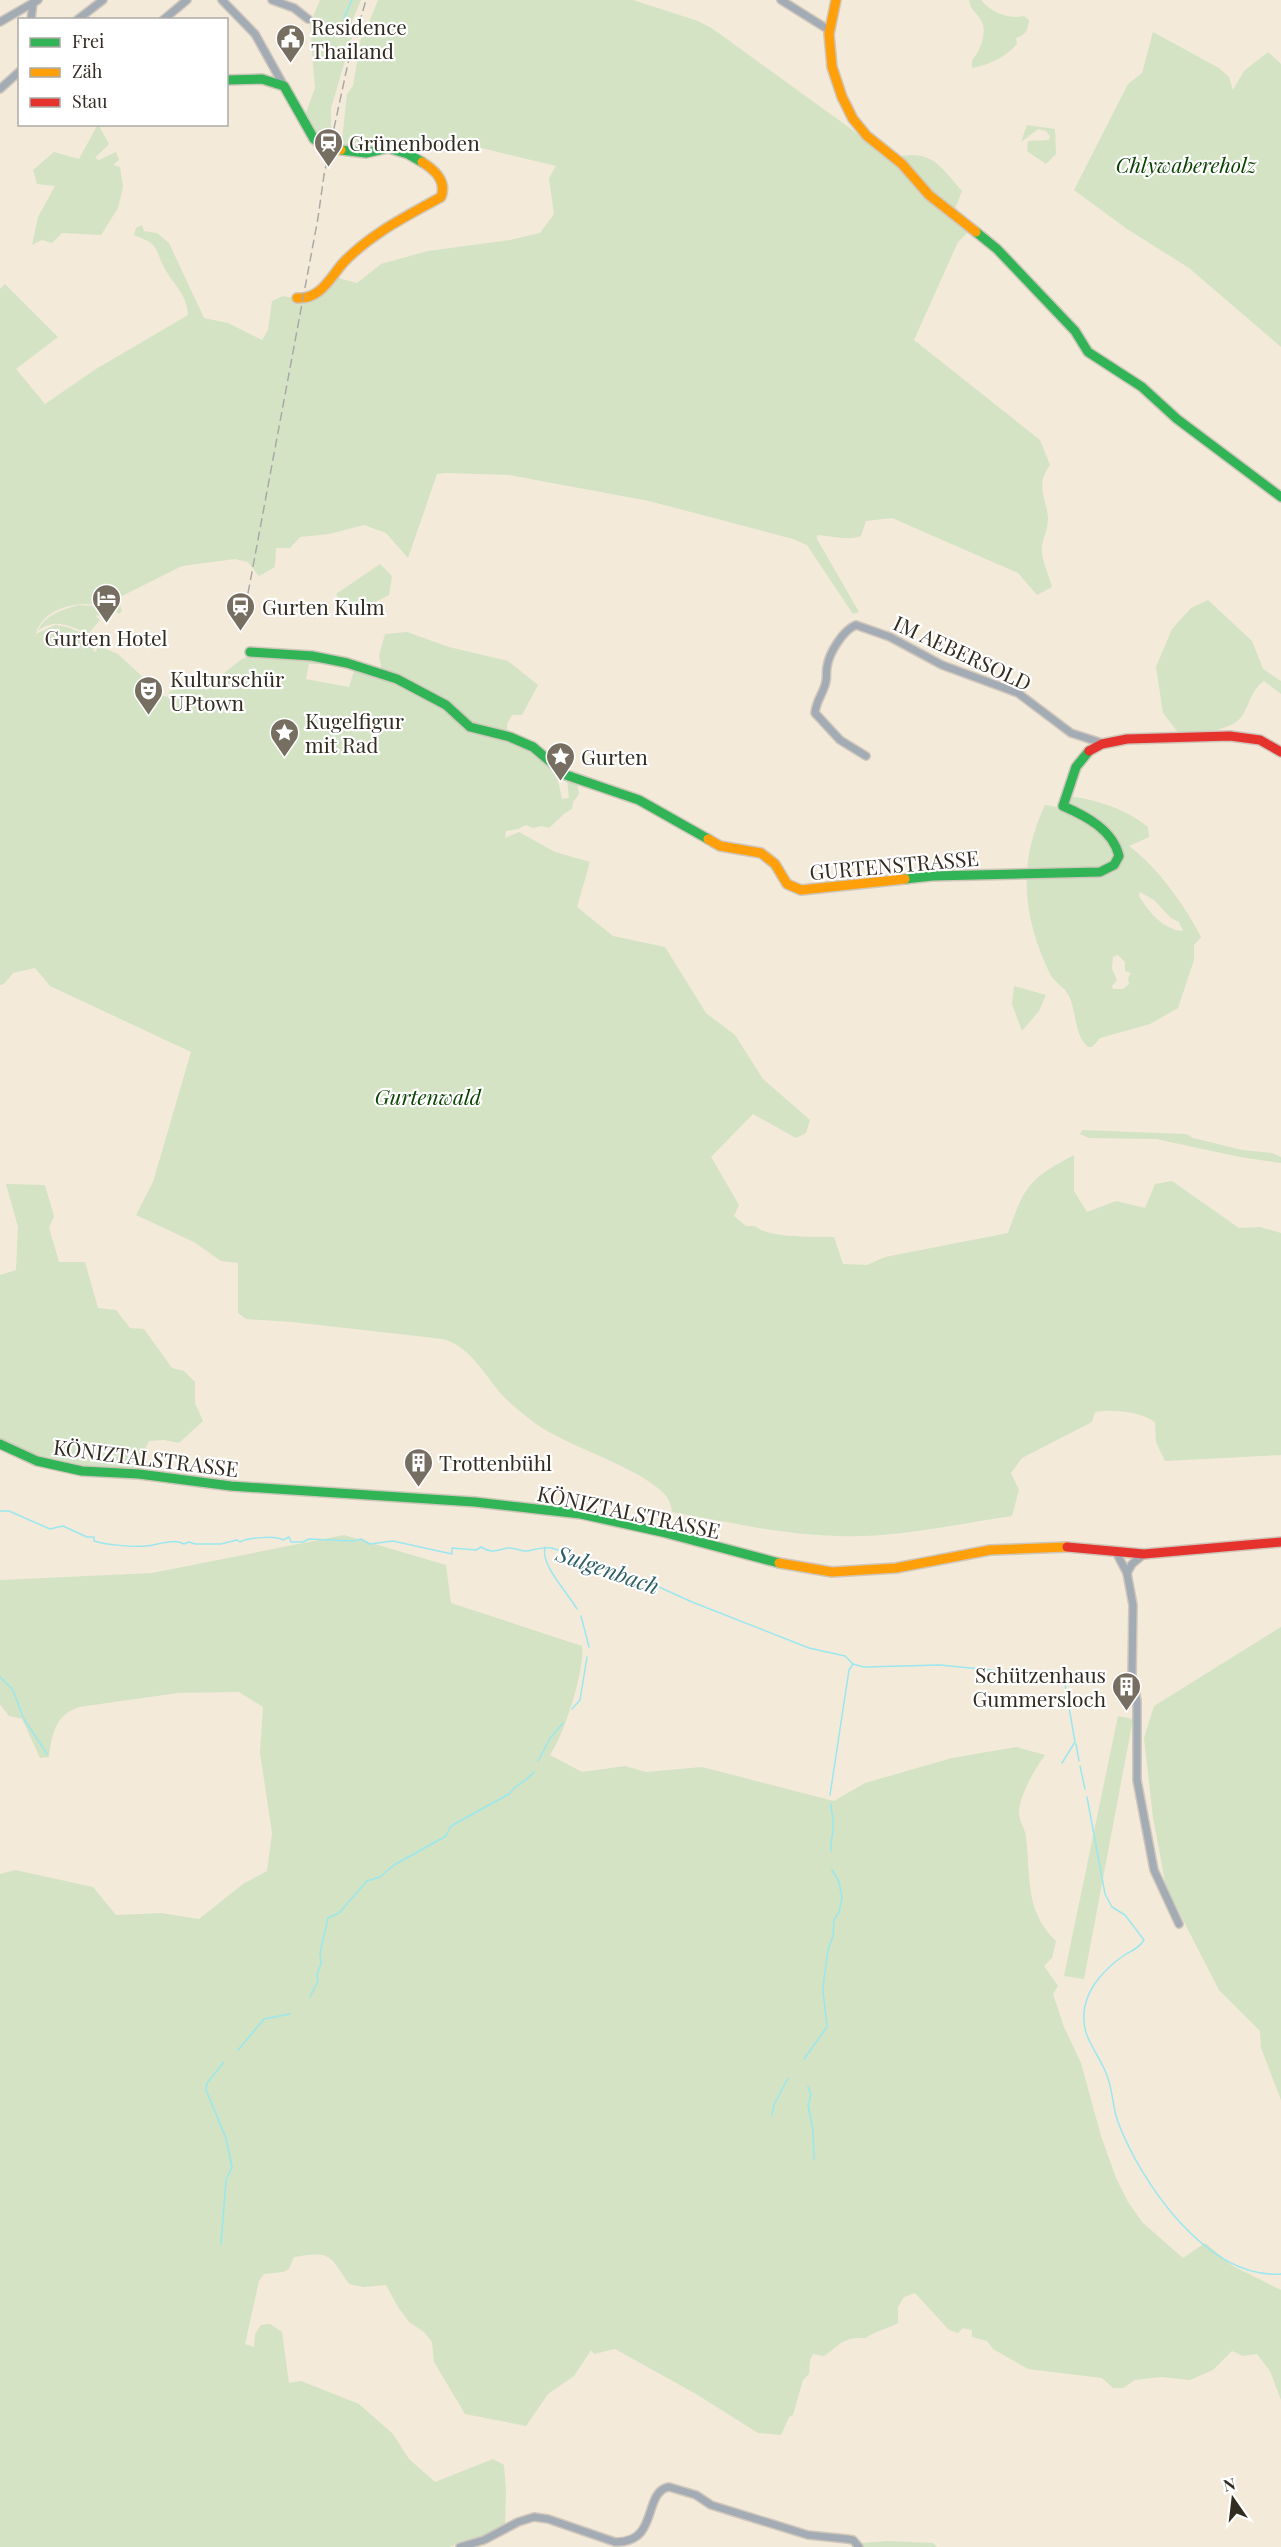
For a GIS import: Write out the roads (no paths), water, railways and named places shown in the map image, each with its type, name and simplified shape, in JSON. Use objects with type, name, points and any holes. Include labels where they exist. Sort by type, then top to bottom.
[{"type":"street","points":[[80,18],[103,0]]},
{"type":"street","points":[[165,18],[187,0]]},
{"type":"street","points":[[222,0],[255,34],[314,139],[323,146],[365,153],[390,147],[439,175],[444,182],[444,192],[441,197],[373,236],[346,259],[315,295],[304,300],[297,298]]},
{"type":"street","points":[[272,0],[294,8],[308,19]]},
{"type":"street","points":[[781,0],[829,30]]},
{"type":"street","points":[[836,0],[829,30],[832,67],[842,97],[853,119],[867,136],[902,164],[928,195],[1005,257],[1075,331],[1088,352],[1142,387],[1177,419],[1281,498]]},
{"type":"street","points":[[31,18],[34,1]]},
{"type":"street","points":[[0,22],[34,1]]},
{"type":"street","points":[[0,89],[18,73]]},
{"type":"street","points":[[228,80],[262,79],[284,86]]},
{"type":"street","name":"IM AEBERSOLD","points":[[866,756],[835,735],[815,712],[816,702],[826,682],[827,666],[831,655],[847,631],[856,625],[890,637],[942,665],[1018,693],[1071,733],[1105,744]]},
{"type":"street","name":"GURTENSTRASSE","points":[[250,652],[312,656],[347,663],[397,679],[446,705],[470,728],[510,737],[533,747],[566,775],[639,800],[720,846],[761,853],[775,864],[788,884],[801,890],[932,876],[1105,871],[1113,865],[1117,858],[1114,841],[1100,826],[1077,811],[1062,807],[1068,786],[1085,756],[1094,748],[1148,737],[1240,736],[1265,742],[1281,752]]},
{"type":"street","name":"KÖNIZTALSTRASSE","points":[[0,1444],[37,1461],[72,1470],[139,1474],[231,1486],[476,1502],[581,1514],[662,1532],[772,1562],[832,1572],[896,1568],[990,1550],[1082,1547],[1144,1554],[1281,1542]]},
{"type":"street","points":[[1116,1552],[1127,1573],[1134,1623],[1132,1675],[1137,1701],[1137,1780],[1154,1870],[1179,1924]]},
{"type":"street","points":[[1127,1573],[1132,1564],[1144,1554]]},
{"type":"street","points":[[460,2547],[484,2540],[518,2522],[534,2517],[548,2519],[615,2541],[626,2541],[642,2532],[658,2493],[669,2487],[696,2495],[720,2508],[808,2535],[853,2540],[859,2547]]},
{"type":"waterway","points":[[344,18],[352,0]]},
{"type":"waterway","name":"Sulgenbach","points":[[0,1511],[9,1511],[50,1529],[63,1526],[87,1537],[94,1537],[94,1541],[127,1546],[170,1542],[221,1544],[262,1538],[283,1540],[289,1537],[291,1542],[303,1542],[309,1539],[353,1541],[361,1539],[370,1544],[393,1541],[452,1554],[452,1548],[476,1550],[481,1547],[492,1551],[511,1548],[525,1551],[552,1548],[646,1581],[692,1602],[809,1648],[845,1656],[853,1664],[864,1667],[940,1665],[1060,1677],[1065,1684],[1075,1742],[1062,1763]]},
{"type":"waterway","points":[[545,1547],[547,1562],[551,1570],[577,1609]]},
{"type":"waterway","points":[[581,1616],[589,1647]]},
{"type":"waterway","points":[[572,1709],[580,1700],[587,1657]]},
{"type":"waterway","points":[[830,1795],[849,1670],[853,1664]]},
{"type":"waterway","points":[[0,1677],[13,1690],[23,1717]]},
{"type":"waterway","points":[[24,1719],[47,1754]]},
{"type":"waterway","points":[[538,1761],[551,1737],[563,1723]]},
{"type":"waterway","points":[[1076,1744],[1079,1761]]},
{"type":"waterway","points":[[1080,1766],[1085,1789]]},
{"type":"waterway","points":[[310,1997],[318,1981],[320,1953],[328,1918],[339,1913],[367,1881],[380,1877],[394,1865],[446,1836],[451,1826],[509,1794],[534,1772]]},
{"type":"waterway","points":[[1087,1797],[1105,1894],[1112,1907],[1125,1915],[1144,1940],[1110,1966],[1090,1991],[1085,2006],[1086,2034],[1108,2079],[1118,2122],[1143,2172],[1180,2223],[1203,2244],[1228,2261],[1254,2271],[1281,2274]]},
{"type":"waterway","points":[[831,1804],[833,1823],[831,1851]]},
{"type":"waterway","points":[[804,2059],[827,2027],[824,1979],[834,1920],[839,1912],[842,1898],[839,1882],[832,1870]]},
{"type":"waterway","points":[[238,2050],[264,2019],[290,2014]]},
{"type":"waterway","points":[[221,2244],[226,2180],[232,2167],[226,2138],[206,2090],[207,2083],[224,2062]]},
{"type":"waterway","points":[[772,2115],[774,2105],[788,2078]]},
{"type":"waterway","points":[[808,2087],[811,2095],[808,2105],[813,2130],[814,2159]]},
{"type":"railway","points":[[243,620],[324,175],[348,63],[366,0]]},
{"type":"place","name":"Residence Thailand","points":[[290,64]]},
{"type":"place","name":"Grünenboden","points":[[328,168]]},
{"type":"place","name":"Gurten Hotel","points":[[106,624]]},
{"type":"place","name":"Gurten Kulm","points":[[241,632]]},
{"type":"place","name":"Kulturschür UPtown","points":[[149,716]]},
{"type":"place","name":"Kugelfigur mit Rad","points":[[284,758]]},
{"type":"place","name":"Gurten","points":[[560,782]]},
{"type":"place","name":"Trottenbühl","points":[[418,1488]]},
{"type":"place","name":"Schützenhaus Gummersloch","points":[[1127,1712]]},
{"type":"park label","name":"Chlywabereholz","points":[[1186,164]]},
{"type":"park label","name":"Gurtenwald","points":[[428,1096]]}]
